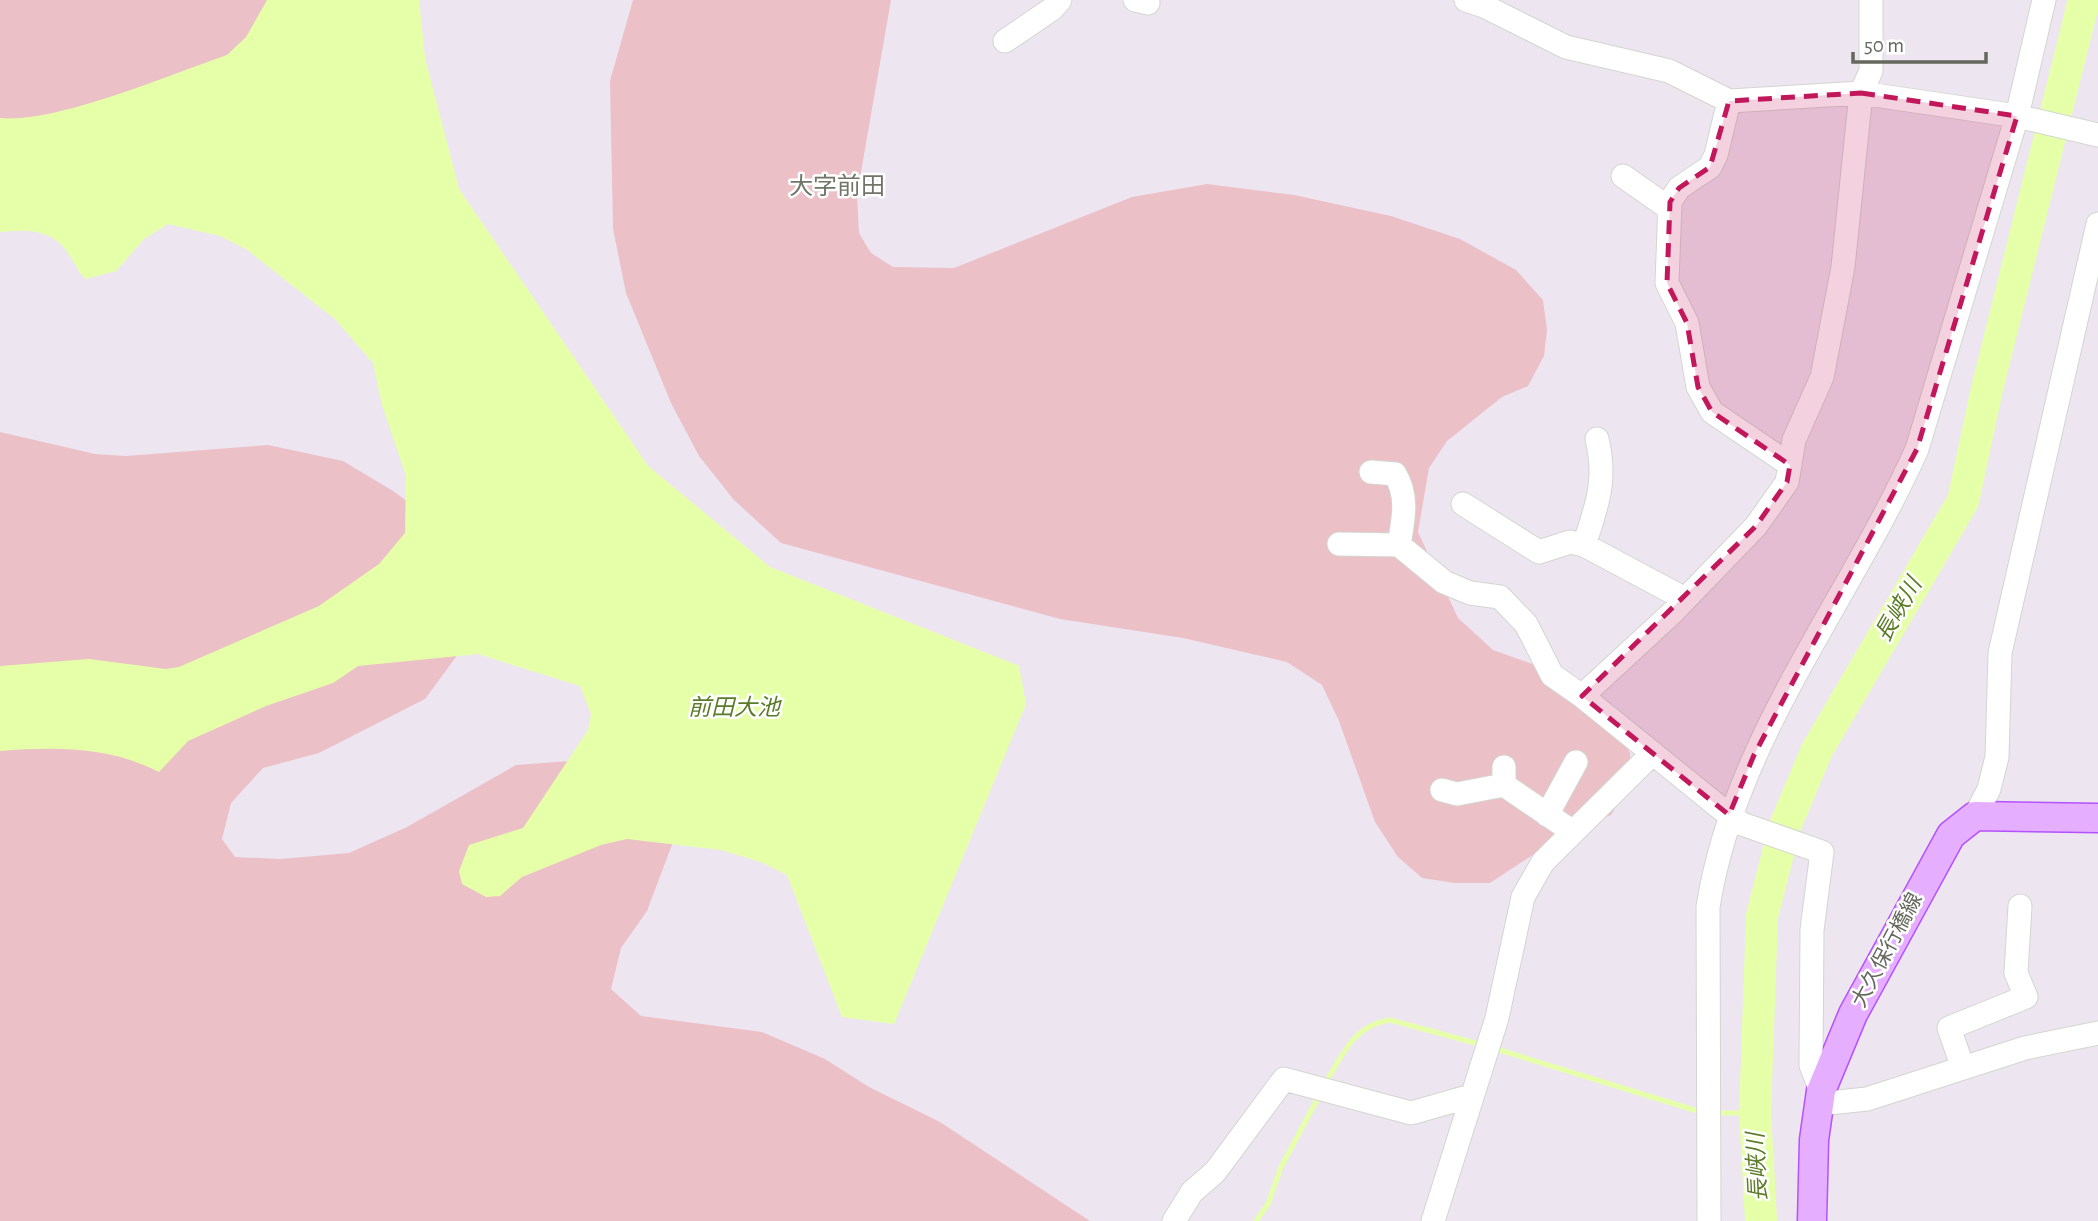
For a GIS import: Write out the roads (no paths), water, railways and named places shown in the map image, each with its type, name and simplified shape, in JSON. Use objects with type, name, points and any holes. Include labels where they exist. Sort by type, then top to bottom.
[{"type":"main road","points":[[1975,816],[2098,818]]},
{"type":"main road","name":"大久保行橋線","points":[[1812,1221],[1814,1140],[1820,1098],[1853,1014],[1906,911],[1951,835],[1975,816]]},
{"type":"street","points":[[1005,41],[1052,9],[1060,0]]},
{"type":"street","points":[[1466,0],[1484,5],[1566,47],[1669,71],[1729,101],[1861,93],[2024,118],[2098,135]]},
{"type":"street","points":[[1582,696],[1756,526],[1787,482],[1794,440],[1822,377],[1843,267],[1861,93],[1871,71],[1871,0]]},
{"type":"street","points":[[1709,1221],[1708,907],[1716,858],[1736,819],[1754,755],[1895,499],[1917,449],[2024,118],[2044,0]]},
{"type":"street","points":[[1729,101],[1716,155],[1710,167],[1679,188],[1670,209],[1667,283],[1686,323],[1698,387],[1712,412],[1790,465]]},
{"type":"street","points":[[1623,176],[1670,209]]},
{"type":"street","points":[[1975,816],[1989,789],[1997,757],[2000,653],[2098,224]]},
{"type":"street","points":[[1584,545],[1598,503],[1603,466],[1597,439]]},
{"type":"street","points":[[1384,467],[1402,486],[1405,507],[1399,545]]},
{"type":"street","points":[[1463,504],[1539,552],[1570,542],[1584,545],[1685,598]]},
{"type":"street","points":[[1339,544],[1399,545],[1444,582],[1470,593],[1500,597],[1526,624],[1552,676],[1582,696],[1736,819],[1822,852],[1812,930],[1811,1065],[1820,1098],[1867,1099],[2025,1048],[2098,1033]]},
{"type":"street","points":[[1433,1221],[1497,1018],[1523,897],[1543,862],[1653,753]]},
{"type":"street","points":[[1547,815],[1576,762]]},
{"type":"street","points":[[1442,790],[1457,794],[1504,776],[1547,815],[1573,832]]},
{"type":"street","points":[[1963,1068],[1949,1028],[2026,997],[2016,974],[2020,906]]},
{"type":"street","points":[[1174,1221],[1192,1192],[1214,1172],[1284,1079],[1411,1112],[1471,1096]]},
{"type":"water","name":"前田大池","points":[[267,0],[419,0],[425,58],[459,189],[648,466],[770,567],[1019,666],[1026,704],[894,1024],[842,1017],[787,875],[761,862],[721,850],[627,839],[601,845],[522,877],[500,896],[486,897],[462,884],[459,871],[469,845],[523,828],[588,730],[591,714],[580,686],[478,654],[358,666],[333,683],[266,706],[188,741],[159,772],[121,757],[81,750],[0,751],[0,666],[89,659],[166,669],[179,667],[319,606],[379,564],[405,533],[406,476],[382,405],[373,363],[336,320],[246,249],[220,236],[168,224],[144,239],[116,271],[86,279],[56,240],[30,231],[0,232],[0,118],[23,118],[81,106],[227,55],[246,37]]},
{"type":"waterway","name":"長峡川","points":[[1761,1221],[1755,1113],[1762,916],[1785,826],[1817,750],[1963,501],[1987,389],[2084,0]]},
{"type":"waterway","points":[[1325,1084],[1337,1062],[1358,1035],[1367,1028],[1390,1020],[1483,1045]]},
{"type":"waterway","points":[[1493,1048],[1704,1113]]},
{"type":"waterway","points":[[1256,1221],[1268,1204],[1281,1167],[1319,1096]]},
{"type":"waterway","points":[[1713,1113],[1755,1113]]},
{"type":"district","name":"大字前田","points":[[837,187]]}]
